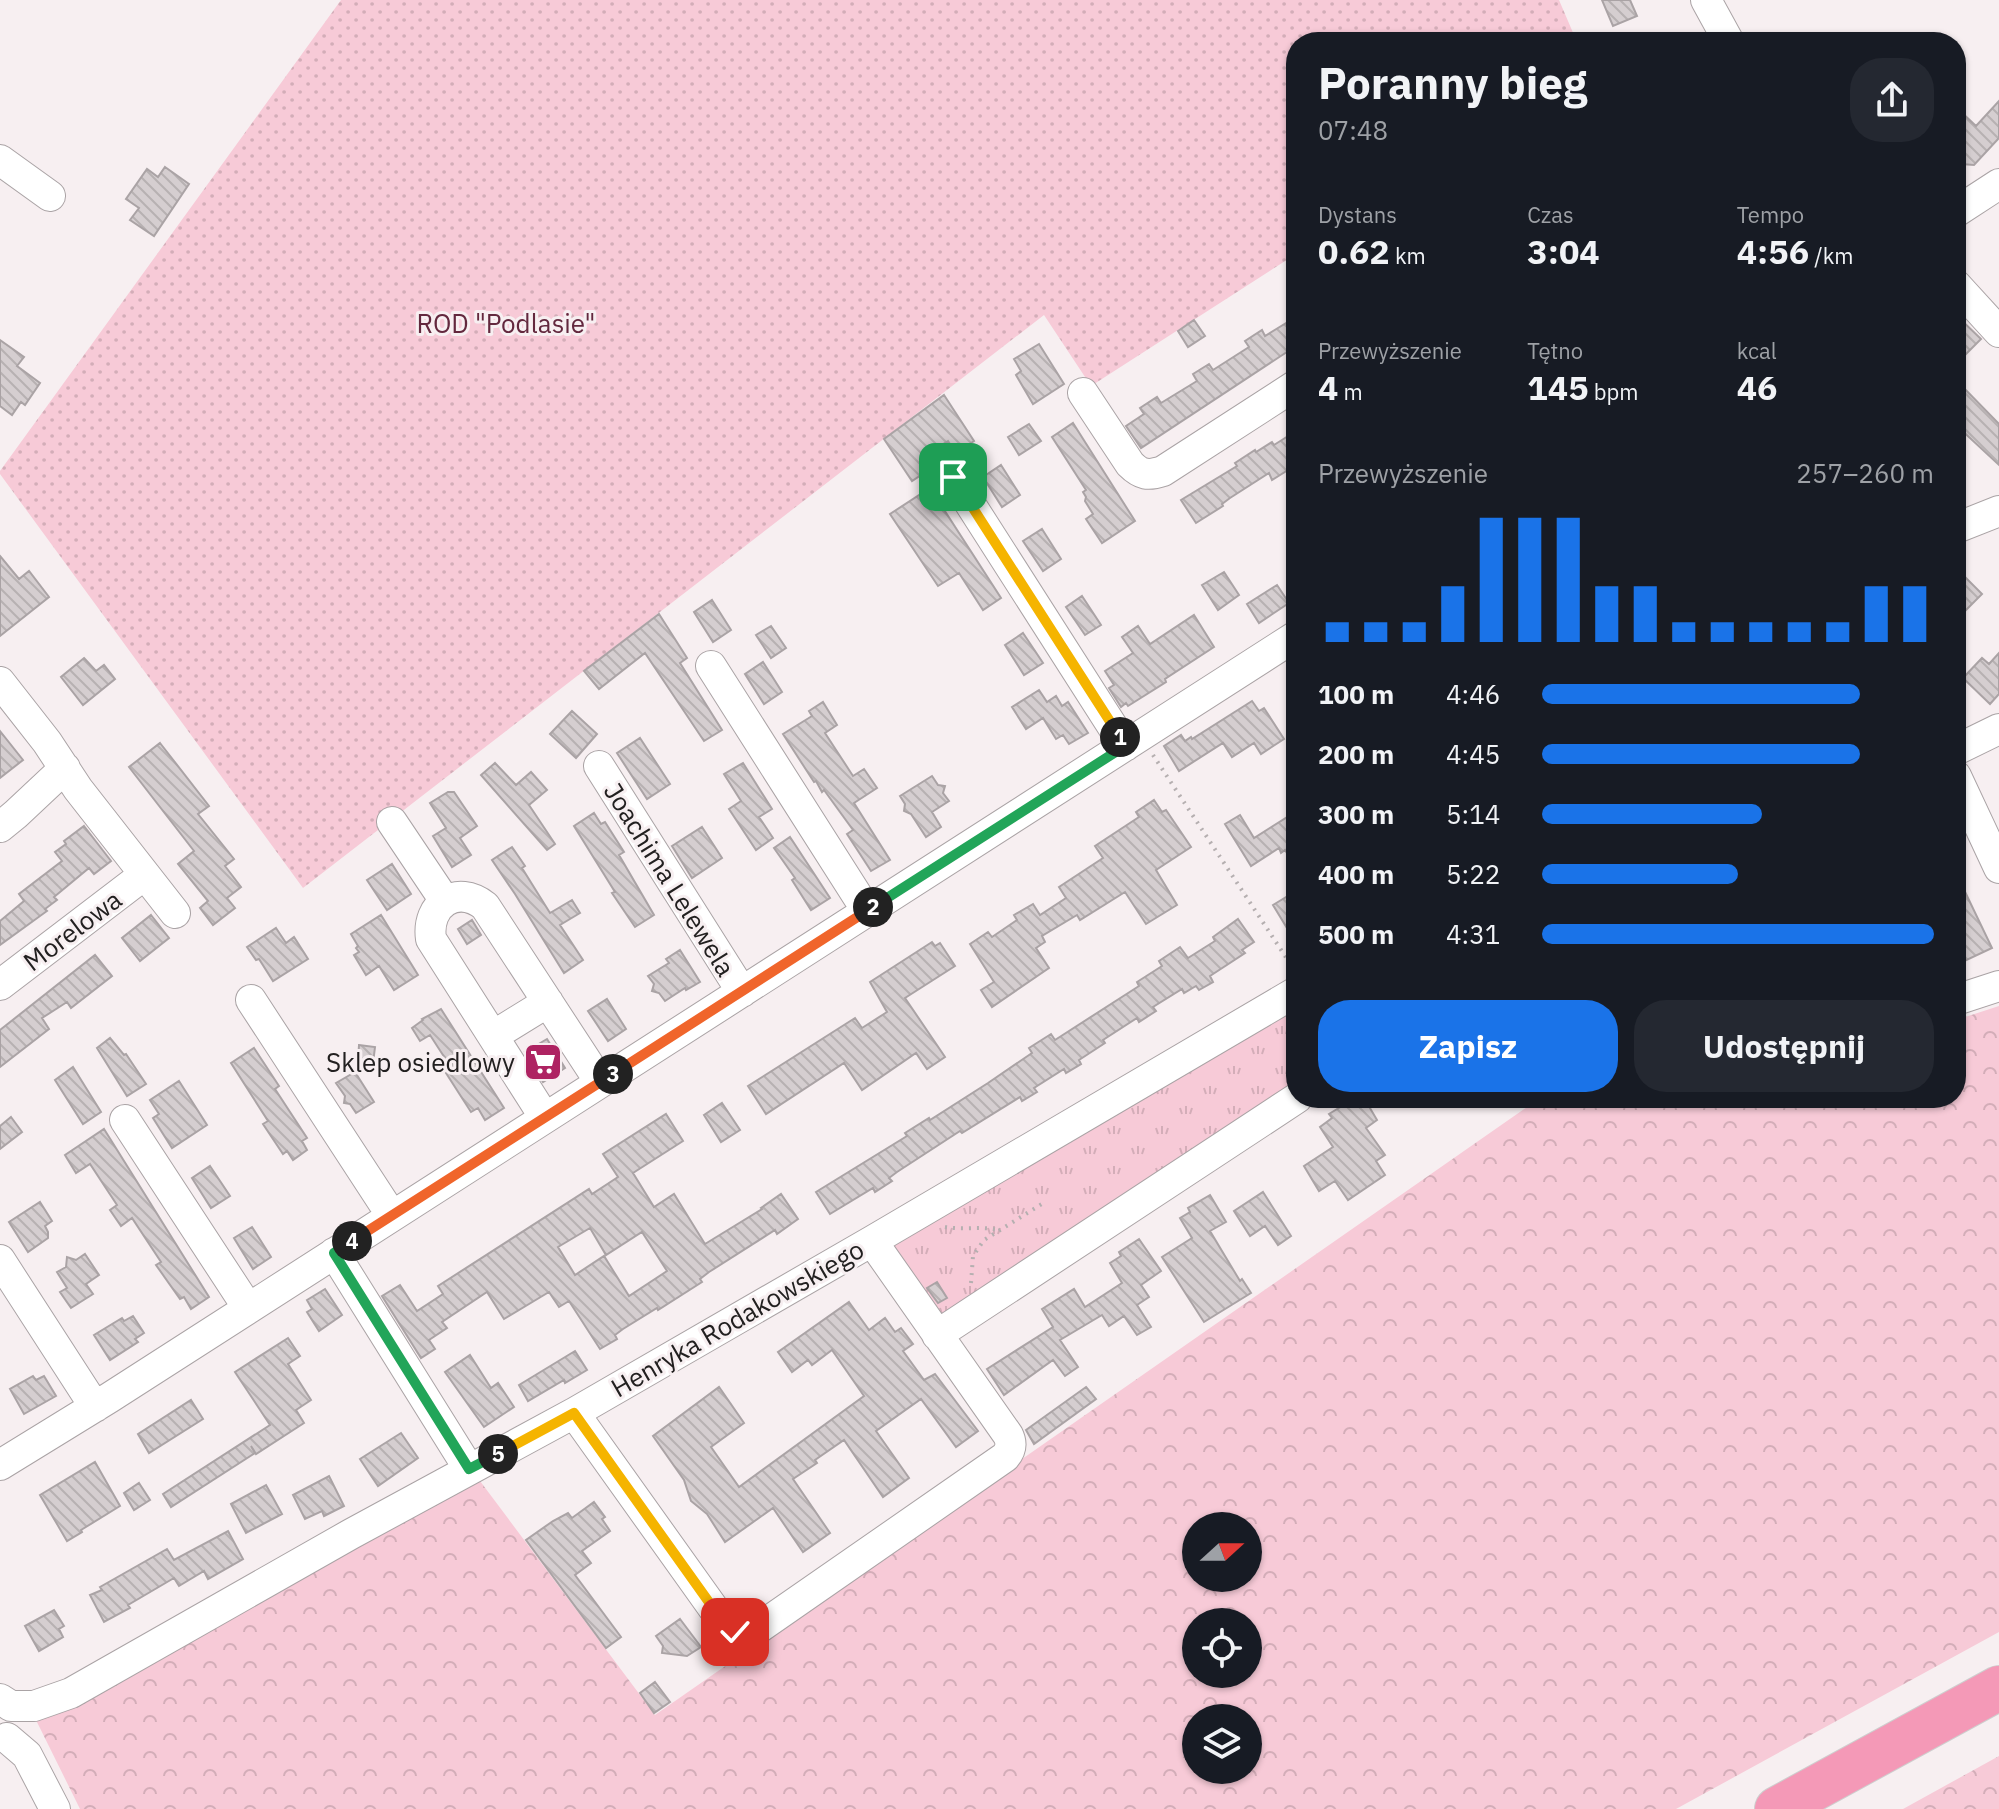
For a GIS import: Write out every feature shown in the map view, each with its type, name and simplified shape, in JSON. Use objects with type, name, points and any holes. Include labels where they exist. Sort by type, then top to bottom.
[{"type":"highway","points":[[1777,1809],[1999,1688]]},
{"type":"street","points":[[1706,0],[1724,32]]},
{"type":"street","points":[[0,160],[50,196]]},
{"type":"street","points":[[1966,205],[1999,184]]},
{"type":"street","points":[[1966,296],[1999,332]]},
{"type":"street","points":[[1083,393],[1130,464],[1139,473],[1147,475],[1163,471],[1286,391]]},
{"type":"street","points":[[953,477],[1133,741]]},
{"type":"street","points":[[1966,524],[1999,511]]},
{"type":"street","name":"Joachima Lelewela","points":[[0,1465],[1286,642]]},
{"type":"street","points":[[711,666],[867,911]]},
{"type":"street","name":"Morelowa","points":[[0,682],[47,742],[78,789],[175,913]]},
{"type":"street","points":[[1966,745],[1999,729]]},
{"type":"street","name":"Joachima Lelewela","points":[[599,766],[742,992]]},
{"type":"street","points":[[0,827],[65,768]]},
{"type":"street","points":[[1966,797],[1999,868]]},
{"type":"street","points":[[392,822],[445,901]]},
{"type":"street","name":"Morelowa","points":[[0,985],[144,875]]},
{"type":"street","points":[[545,1118],[431,939],[431,920],[445,901],[468,897],[485,906],[600,1082]]},
{"type":"street","points":[[1966,997],[1999,986]]},
{"type":"street","name":"Henryka Rodakowskiego","points":[[6,1703],[34,1706],[71,1693],[574,1413],[1286,998]]},
{"type":"street","points":[[251,1000],[392,1216]]},
{"type":"street","points":[[493,1036],[548,1002]]},
{"type":"street","points":[[937,1335],[1286,1105]]},
{"type":"street","points":[[125,1120],[248,1308]]},
{"type":"street","points":[[574,1413],[726,1626],[746,1634],[756,1630],[1008,1455],[1011,1444],[1008,1435],[872,1241]]},
{"type":"street","points":[[334,1253],[469,1469]]},
{"type":"street","points":[[0,1260],[95,1407]]},
{"type":"street","points":[[6,1703],[4,1741],[27,1755],[55,1809]]},
{"type":"path","points":[[1133,741],[1286,960]]},
{"type":"path","points":[[972,1312],[967,1296],[972,1281],[973,1256],[984,1240],[1045,1202]]},
{"type":"path","points":[[930,1207],[941,1226],[984,1226],[999,1230]]},
{"type":"green space","name":"ROD \"Podlasie\"","points":[[341,0],[1559,0],[1573,32],[1286,32],[1286,260],[1091,386],[1044,315],[303,888],[0,471]]},
{"type":"green space","points":[[1999,1006],[1999,1632],[1676,1809],[80,1809],[35,1718],[477,1477],[655,1715],[1526,1108],[1966,1108],[1966,1017]]},
{"type":"green space","points":[[1286,1011],[1286,1096],[950,1315],[935,1315],[891,1246]]},
{"type":"green space","points":[[1999,1756],[1999,1809],[1903,1809]]},
{"type":"building","points":[[1602,0],[1630,0],[1637,16],[1613,26]]},
{"type":"building","points":[[1999,101],[1999,138],[1974,165],[1966,164],[1966,116],[1976,126]]},
{"type":"building","points":[[165,167],[189,184],[154,236],[130,220],[139,208],[126,199],[147,169],[158,177]]},
{"type":"building","points":[[1194,320],[1205,336],[1188,347],[1178,331]]},
{"type":"building","points":[[1286,323],[1286,353],[1141,448],[1126,426],[1144,414],[1140,408],[1157,397],[1161,403],[1197,381],[1193,374],[1209,364],[1213,370],[1249,347],[1245,341],[1262,330],[1265,336]]},
{"type":"building","points":[[1966,325],[1981,339],[1966,354]]},
{"type":"building","points":[[0,340],[24,357],[17,366],[40,383],[25,405],[21,402],[12,415],[0,406]]},
{"type":"building","points":[[1039,344],[1064,384],[1033,404],[1016,375],[1021,371],[1014,359]]},
{"type":"building","points":[[1966,390],[1999,424],[1999,465],[1966,434]]},
{"type":"building","points":[[944,395],[974,441],[956,453],[948,441],[922,457],[930,469],[912,481],[884,439]]},
{"type":"building","points":[[1073,423],[1135,521],[1102,543],[1086,519],[1093,514],[1085,501],[1083,492],[1086,490],[1052,437]]},
{"type":"building","points":[[1029,424],[1041,441],[1019,455],[1008,437]]},
{"type":"building","points":[[1286,437],[1286,471],[1272,480],[1269,473],[1196,523],[1181,500],[1237,466],[1235,463],[1255,450],[1272,442],[1274,445]]},
{"type":"building","points":[[1001,465],[1020,495],[1002,507],[983,477]]},
{"type":"building","points":[[930,488],[1001,598],[983,610],[959,573],[938,586],[890,514]]},
{"type":"building","points":[[1042,529],[1061,559],[1043,571],[1023,541]]},
{"type":"building","points":[[0,556],[19,579],[29,571],[49,597],[0,636]]},
{"type":"building","points":[[1224,572],[1239,595],[1218,610],[1202,585]]},
{"type":"building","points":[[1966,578],[1982,594],[1966,610]]},
{"type":"building","points":[[1277,585],[1286,598],[1286,605],[1259,623],[1247,604]]},
{"type":"building","points":[[1082,596],[1101,625],[1085,635],[1066,607]]},
{"type":"building","points":[[712,600],[731,630],[713,642],[694,612]]},
{"type":"building","points":[[659,614],[687,658],[680,663],[722,730],[704,741],[645,653],[599,689],[584,671]]},
{"type":"building","points":[[1194,615],[1214,647],[1165,679],[1166,682],[1128,706],[1126,703],[1121,707],[1109,688],[1114,685],[1105,671],[1133,653],[1122,637],[1138,626],[1150,644]]},
{"type":"building","points":[[771,626],[786,648],[771,658],[756,635]]},
{"type":"building","points":[[1023,633],[1043,663],[1024,675],[1005,645]]},
{"type":"building","points":[[1999,653],[1999,694],[1990,704],[1966,681],[1966,675],[1982,658],[1989,664]]},
{"type":"building","points":[[84,658],[96,671],[104,665],[115,679],[83,705],[61,677]]},
{"type":"building","points":[[763,662],[782,692],[764,704],[745,674]]},
{"type":"building","points":[[1039,690],[1047,702],[1056,696],[1062,706],[1068,702],[1088,733],[1069,744],[1063,735],[1056,739],[1043,718],[1026,729],[1012,707]]},
{"type":"building","points":[[1252,701],[1259,711],[1264,708],[1284,739],[1261,754],[1254,743],[1232,757],[1223,743],[1179,771],[1164,746],[1181,735],[1185,741],[1192,739]]},
{"type":"building","points":[[823,702],[837,725],[825,733],[853,776],[864,769],[877,788],[854,803],[890,860],[871,871],[847,834],[853,830],[824,790],[822,792],[814,782],[783,734],[812,716],[809,711]]},
{"type":"building","points":[[572,711],[597,734],[576,758],[550,734]]},
{"type":"building","points":[[0,731],[23,760],[0,778]]},
{"type":"building","points":[[640,738],[670,784],[647,799],[617,753]]},
{"type":"building","points":[[160,743],[209,806],[198,814],[234,859],[225,866],[241,887],[227,898],[235,908],[213,925],[200,908],[208,901],[178,864],[194,851],[129,767]]},
{"type":"building","points":[[495,763],[516,785],[531,772],[547,790],[529,805],[555,844],[547,850],[481,775]]},
{"type":"building","points":[[743,763],[772,809],[759,817],[773,838],[756,850],[729,809],[741,801],[724,774]]},
{"type":"building","points":[[932,776],[938,785],[945,786],[943,793],[949,801],[932,812],[941,827],[926,837],[911,814],[904,811],[905,804],[900,796]]},
{"type":"building","points":[[448,792],[454,792],[477,826],[460,838],[471,855],[452,867],[433,836],[446,828],[430,803]]},
{"type":"building","points":[[1154,800],[1162,812],[1166,810],[1191,847],[1156,870],[1177,905],[1146,924],[1125,892],[1080,920],[1077,915],[1042,936],[1045,942],[1036,948],[1049,968],[992,1007],[981,990],[994,982],[970,944],[988,932],[992,937],[1017,920],[1014,915],[1033,904],[1040,915],[1066,898],[1059,887],[1103,858],[1095,846],[1139,817],[1136,812]]},
{"type":"building","points":[[594,813],[601,824],[605,822],[624,852],[619,855],[654,915],[635,927],[574,826]]},
{"type":"building","points":[[1240,815],[1254,838],[1286,818],[1286,852],[1281,853],[1279,848],[1251,866],[1225,824]]},
{"type":"building","points":[[84,826],[111,861],[94,874],[89,868],[54,897],[57,900],[45,909],[47,911],[0,945],[0,921],[24,901],[19,894],[62,861],[55,852]]},
{"type":"building","points":[[702,827],[722,858],[692,878],[672,846]]},
{"type":"building","points":[[790,837],[830,898],[811,910],[792,880],[795,878],[774,848]]},
{"type":"building","points":[[512,847],[550,913],[572,900],[580,913],[560,925],[583,960],[564,973],[492,860]]},
{"type":"building","points":[[392,864],[411,894],[387,910],[367,880]]},
{"type":"building","points":[[1966,894],[1992,948],[1966,960]]},
{"type":"building","points":[[1286,897],[1286,926],[1273,905]]},
{"type":"building","points":[[151,915],[169,938],[140,961],[122,938]]},
{"type":"building","points":[[381,915],[418,975],[394,990],[379,966],[366,975],[354,955],[359,952],[351,934]]},
{"type":"building","points":[[1238,919],[1254,942],[1242,950],[1245,953],[1210,976],[1213,982],[1199,990],[1196,986],[1184,993],[1182,989],[1153,1007],[1156,1011],[1139,1022],[1137,1018],[1103,1040],[1105,1043],[1079,1060],[1081,1064],[1066,1073],[1064,1069],[1034,1088],[1037,1092],[1022,1101],[1020,1097],[962,1133],[960,1131],[897,1172],[889,1178],[892,1181],[875,1192],[873,1188],[830,1214],[816,1192],[988,1083],[1032,1053],[1029,1048],[1051,1034],[1055,1040],[1139,986],[1137,982],[1162,966],[1159,961],[1180,947],[1188,958],[1215,941],[1213,937]]},
{"type":"building","points":[[472,920],[481,935],[467,944],[458,929]]},
{"type":"building","points":[[276,928],[286,943],[294,937],[308,959],[273,981],[247,947]]},
{"type":"building","points":[[932,942],[935,946],[940,943],[955,966],[905,998],[945,1057],[927,1069],[916,1053],[862,1090],[844,1063],[766,1114],[748,1086],[855,1018],[862,1028],[887,1012],[870,982]]},
{"type":"building","points":[[680,950],[700,982],[665,1001],[659,993],[652,991],[654,984],[648,976],[669,963],[666,959]]},
{"type":"building","points":[[95,955],[112,976],[71,1008],[67,1002],[42,1018],[49,1029],[0,1067],[0,1030]]},
{"type":"building","points":[[607,999],[626,1029],[608,1041],[588,1011]]},
{"type":"building","points":[[441,1009],[504,1108],[485,1120],[478,1108],[471,1112],[446,1073],[452,1069],[430,1035],[420,1041],[412,1028]]},
{"type":"building","points":[[110,1038],[126,1054],[146,1084],[127,1096],[97,1048]]},
{"type":"building","name":"Sklep osiedlowy","points":[[547,1039],[565,1068],[543,1082],[525,1052]]},
{"type":"building","points":[[359,1045],[375,1047],[373,1063],[358,1061]]},
{"type":"building","points":[[254,1048],[279,1086],[275,1089],[307,1138],[302,1141],[307,1150],[293,1160],[287,1151],[283,1154],[263,1124],[268,1121],[231,1063]]},
{"type":"building","points":[[73,1067],[101,1112],[83,1124],[55,1080]]},
{"type":"building","points":[[355,1072],[374,1102],[356,1113],[350,1104],[344,1103],[345,1096],[336,1083]]},
{"type":"building","points":[[179,1081],[207,1125],[172,1148],[153,1118],[159,1114],[150,1100]]},
{"type":"building","points":[[722,1103],[740,1130],[721,1142],[704,1115]]},
{"type":"building","points":[[1339,1108],[1370,1108],[1377,1120],[1366,1128],[1385,1155],[1376,1161],[1385,1175],[1348,1200],[1335,1181],[1319,1191],[1304,1166],[1333,1147],[1320,1127],[1332,1118],[1329,1114]]},
{"type":"building","points":[[666,1114],[683,1141],[633,1173],[654,1207],[674,1194],[705,1244],[781,1194],[798,1219],[709,1272],[700,1279],[702,1282],[623,1329],[615,1335],[617,1339],[600,1349],[569,1301],[559,1307],[549,1292],[504,1319],[487,1292],[442,1322],[447,1328],[429,1340],[435,1349],[421,1358],[382,1296],[400,1285],[417,1311],[443,1294],[438,1286],[589,1189],[592,1194],[618,1177],[603,1154]],"holes":[[[590,1228],[606,1255],[642,1232],[667,1271],[629,1296],[604,1256],[575,1275],[558,1247]]]},
{"type":"building","points":[[11,1117],[22,1132],[0,1149],[0,1126]]},
{"type":"building","points":[[104,1129],[209,1297],[191,1309],[156,1265],[161,1262],[132,1218],[121,1226],[110,1210],[117,1205],[90,1164],[76,1173],[65,1155]]},
{"type":"building","points":[[210,1166],[230,1196],[211,1208],[192,1178]]},
{"type":"building","points":[[1263,1192],[1291,1236],[1278,1245],[1265,1226],[1250,1236],[1234,1211]]},
{"type":"building","points":[[1210,1195],[1226,1222],[1210,1231],[1240,1281],[1242,1279],[1251,1293],[1204,1322],[1162,1257],[1192,1238],[1180,1218],[1190,1212],[1188,1208]]},
{"type":"building","points":[[40,1202],[52,1221],[45,1226],[48,1238],[28,1252],[9,1222]]},
{"type":"building","points":[[252,1227],[271,1257],[253,1269],[234,1238]]},
{"type":"building","points":[[1139,1239],[1161,1271],[1141,1285],[1149,1297],[1137,1305],[1151,1327],[1137,1335],[1124,1316],[1109,1326],[1102,1315],[1060,1340],[1078,1367],[1065,1376],[1053,1360],[1004,1395],[987,1369],[1053,1327],[1042,1309],[1074,1289],[1085,1307],[1122,1283],[1110,1263],[1121,1256],[1119,1252]]},
{"type":"building","points":[[85,1254],[99,1275],[86,1284],[93,1294],[71,1308],[60,1292],[67,1288],[57,1272],[66,1267],[67,1257],[76,1260]]},
{"type":"building","points":[[937,1282],[947,1298],[938,1303],[927,1288]]},
{"type":"building","points":[[325,1289],[342,1315],[319,1331],[307,1312],[312,1309],[307,1300]]},
{"type":"building","points":[[849,1302],[869,1330],[885,1318],[895,1332],[901,1328],[913,1344],[903,1351],[924,1380],[935,1374],[978,1431],[956,1447],[921,1399],[876,1431],[909,1478],[883,1497],[844,1440],[793,1479],[830,1533],[803,1552],[773,1508],[725,1542],[707,1514],[691,1501],[684,1480],[653,1436],[719,1387],[744,1423],[711,1447],[739,1487],[864,1396],[832,1350],[812,1365],[808,1360],[792,1372],[778,1352]]},
{"type":"building","points":[[133,1316],[144,1333],[135,1339],[138,1342],[110,1360],[94,1335],[122,1318],[124,1321]]},
{"type":"building","points":[[288,1338],[300,1356],[288,1364],[311,1400],[296,1410],[304,1423],[256,1454],[251,1446],[255,1453],[171,1507],[163,1494],[270,1425],[235,1372]]},
{"type":"building","points":[[575,1351],[587,1370],[528,1401],[519,1385]]},
{"type":"building","points":[[470,1355],[491,1388],[498,1383],[514,1407],[484,1427],[445,1372]]},
{"type":"building","points":[[33,1376],[36,1380],[44,1376],[56,1396],[24,1414],[10,1389]]},
{"type":"building","points":[[1086,1387],[1096,1399],[1034,1444],[1026,1430]]},
{"type":"building","points":[[191,1400],[203,1419],[149,1453],[138,1434]]},
{"type":"building","points":[[401,1433],[418,1458],[378,1486],[360,1459]]},
{"type":"building","points":[[95,1462],[120,1506],[67,1541],[40,1495]]},
{"type":"building","points":[[329,1476],[344,1506],[324,1516],[322,1511],[305,1519],[293,1495]]},
{"type":"building","points":[[139,1483],[150,1500],[134,1510],[124,1493]]},
{"type":"building","points":[[266,1485],[282,1514],[246,1533],[231,1504]]},
{"type":"building","points":[[594,1502],[610,1531],[582,1551],[591,1563],[575,1575],[621,1637],[606,1648],[526,1540],[553,1521],[568,1513],[572,1518]]},
{"type":"building","points":[[228,1531],[243,1559],[208,1579],[204,1571],[179,1586],[174,1578],[104,1622],[90,1595],[102,1590],[100,1587],[167,1549],[174,1560]]},
{"type":"building","points":[[54,1610],[64,1626],[59,1629],[63,1637],[39,1651],[25,1626]]},
{"type":"building","points":[[680,1619],[701,1647],[687,1656],[662,1653],[663,1646],[656,1636]]},
{"type":"building","points":[[655,1682],[670,1702],[654,1713],[640,1693]]},
{"type":"place","name":"Sklep osiedlowy","points":[[543,1062]]},
{"type":"route","points":[[735,1632],[726,1626],[574,1413],[469,1469],[334,1253],[1125,746],[953,477]]}]
